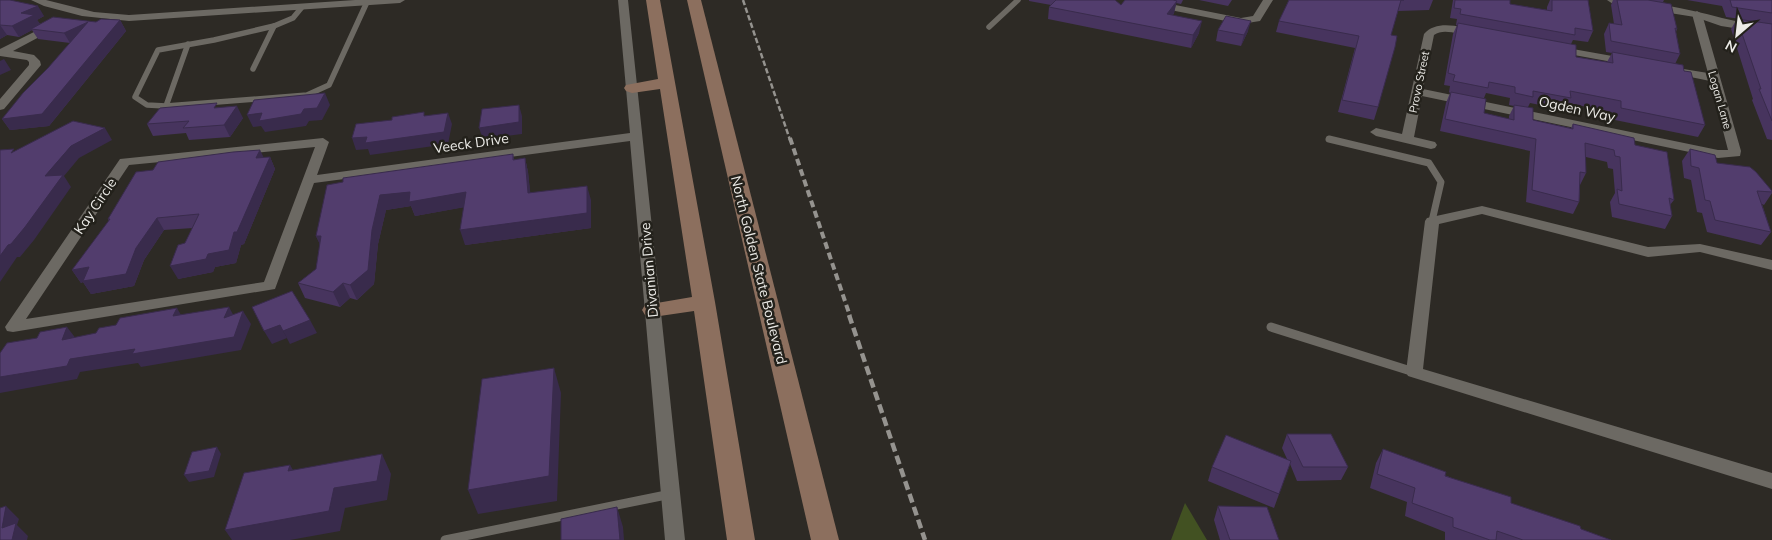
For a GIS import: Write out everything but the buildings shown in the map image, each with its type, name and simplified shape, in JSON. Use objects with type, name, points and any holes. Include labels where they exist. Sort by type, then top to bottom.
[{"type":"main road","points":[[653,0],[704,302],[741,540]]},
{"type":"main road","name":"North Golden State Boulevard","points":[[694,0],[825,540]]},
{"type":"main road","points":[[632,88],[667,83]]},
{"type":"main road","points":[[653,310],[704,302]]},
{"type":"street","points":[[40,0],[76,13],[129,18],[302,7],[365,7],[400,0]]},
{"type":"street","name":"Divanian Drive","points":[[623,0],[675,540]]},
{"type":"street","points":[[1135,0],[1231,20],[1250,21],[1259,16],[1268,0]]},
{"type":"street","points":[[1613,0],[1697,14],[1721,22],[1772,30]]},
{"type":"street","points":[[0,52],[76,13]]},
{"type":"street","points":[[1697,14],[1718,14],[1772,23]]},
{"type":"street","name":"Logan Lane","points":[[1697,14],[1735,150],[1731,155]]},
{"type":"street","name":"Provo Street","points":[[1407,139],[1429,34],[1437,29],[1453,29],[1482,35]]},
{"type":"street","points":[[1540,46],[1637,64]]},
{"type":"street","points":[[0,52],[30,57],[35,61],[35,65],[0,106]]},
{"type":"street","points":[[1656,67],[1714,78]]},
{"type":"street","name":"Ogden Way","points":[[1417,92],[1718,154],[1731,155]]},
{"type":"street","points":[[1376,132],[1431,145]]},
{"type":"street","name":"Veeck Drive","points":[[309,180],[636,136]]},
{"type":"street","name":"Kay Circle","points":[[323,142],[309,180],[270,286],[14,327],[125,162],[323,142]]},
{"type":"street","points":[[1772,265],[1700,248],[1648,252],[1482,210],[1432,221],[1414,372],[1772,481]]},
{"type":"lane","points":[[989,27],[1018,0]]},
{"type":"lane","points":[[302,7],[293,18],[274,26],[245,34],[165,47],[158,50],[135,97],[147,105],[166,106],[307,95],[320,90],[329,85],[365,7]]},
{"type":"lane","points":[[253,69],[274,26]]},
{"type":"lane","points":[[166,106],[188,44]]},
{"type":"lane","points":[[1329,140],[1428,163],[1441,182],[1432,221]]},
{"type":"lane","points":[[1271,327],[1414,372]]},
{"type":"lane","points":[[445,540],[670,494]]},
{"type":"green space","points":[[1185,503],[1207,540],[1171,540]]},
{"type":"railway","points":[[743,0],[790,140]]},
{"type":"railway","points":[[790,138],[850,316]]},
{"type":"railway","points":[[849,315],[925,540]]}]
